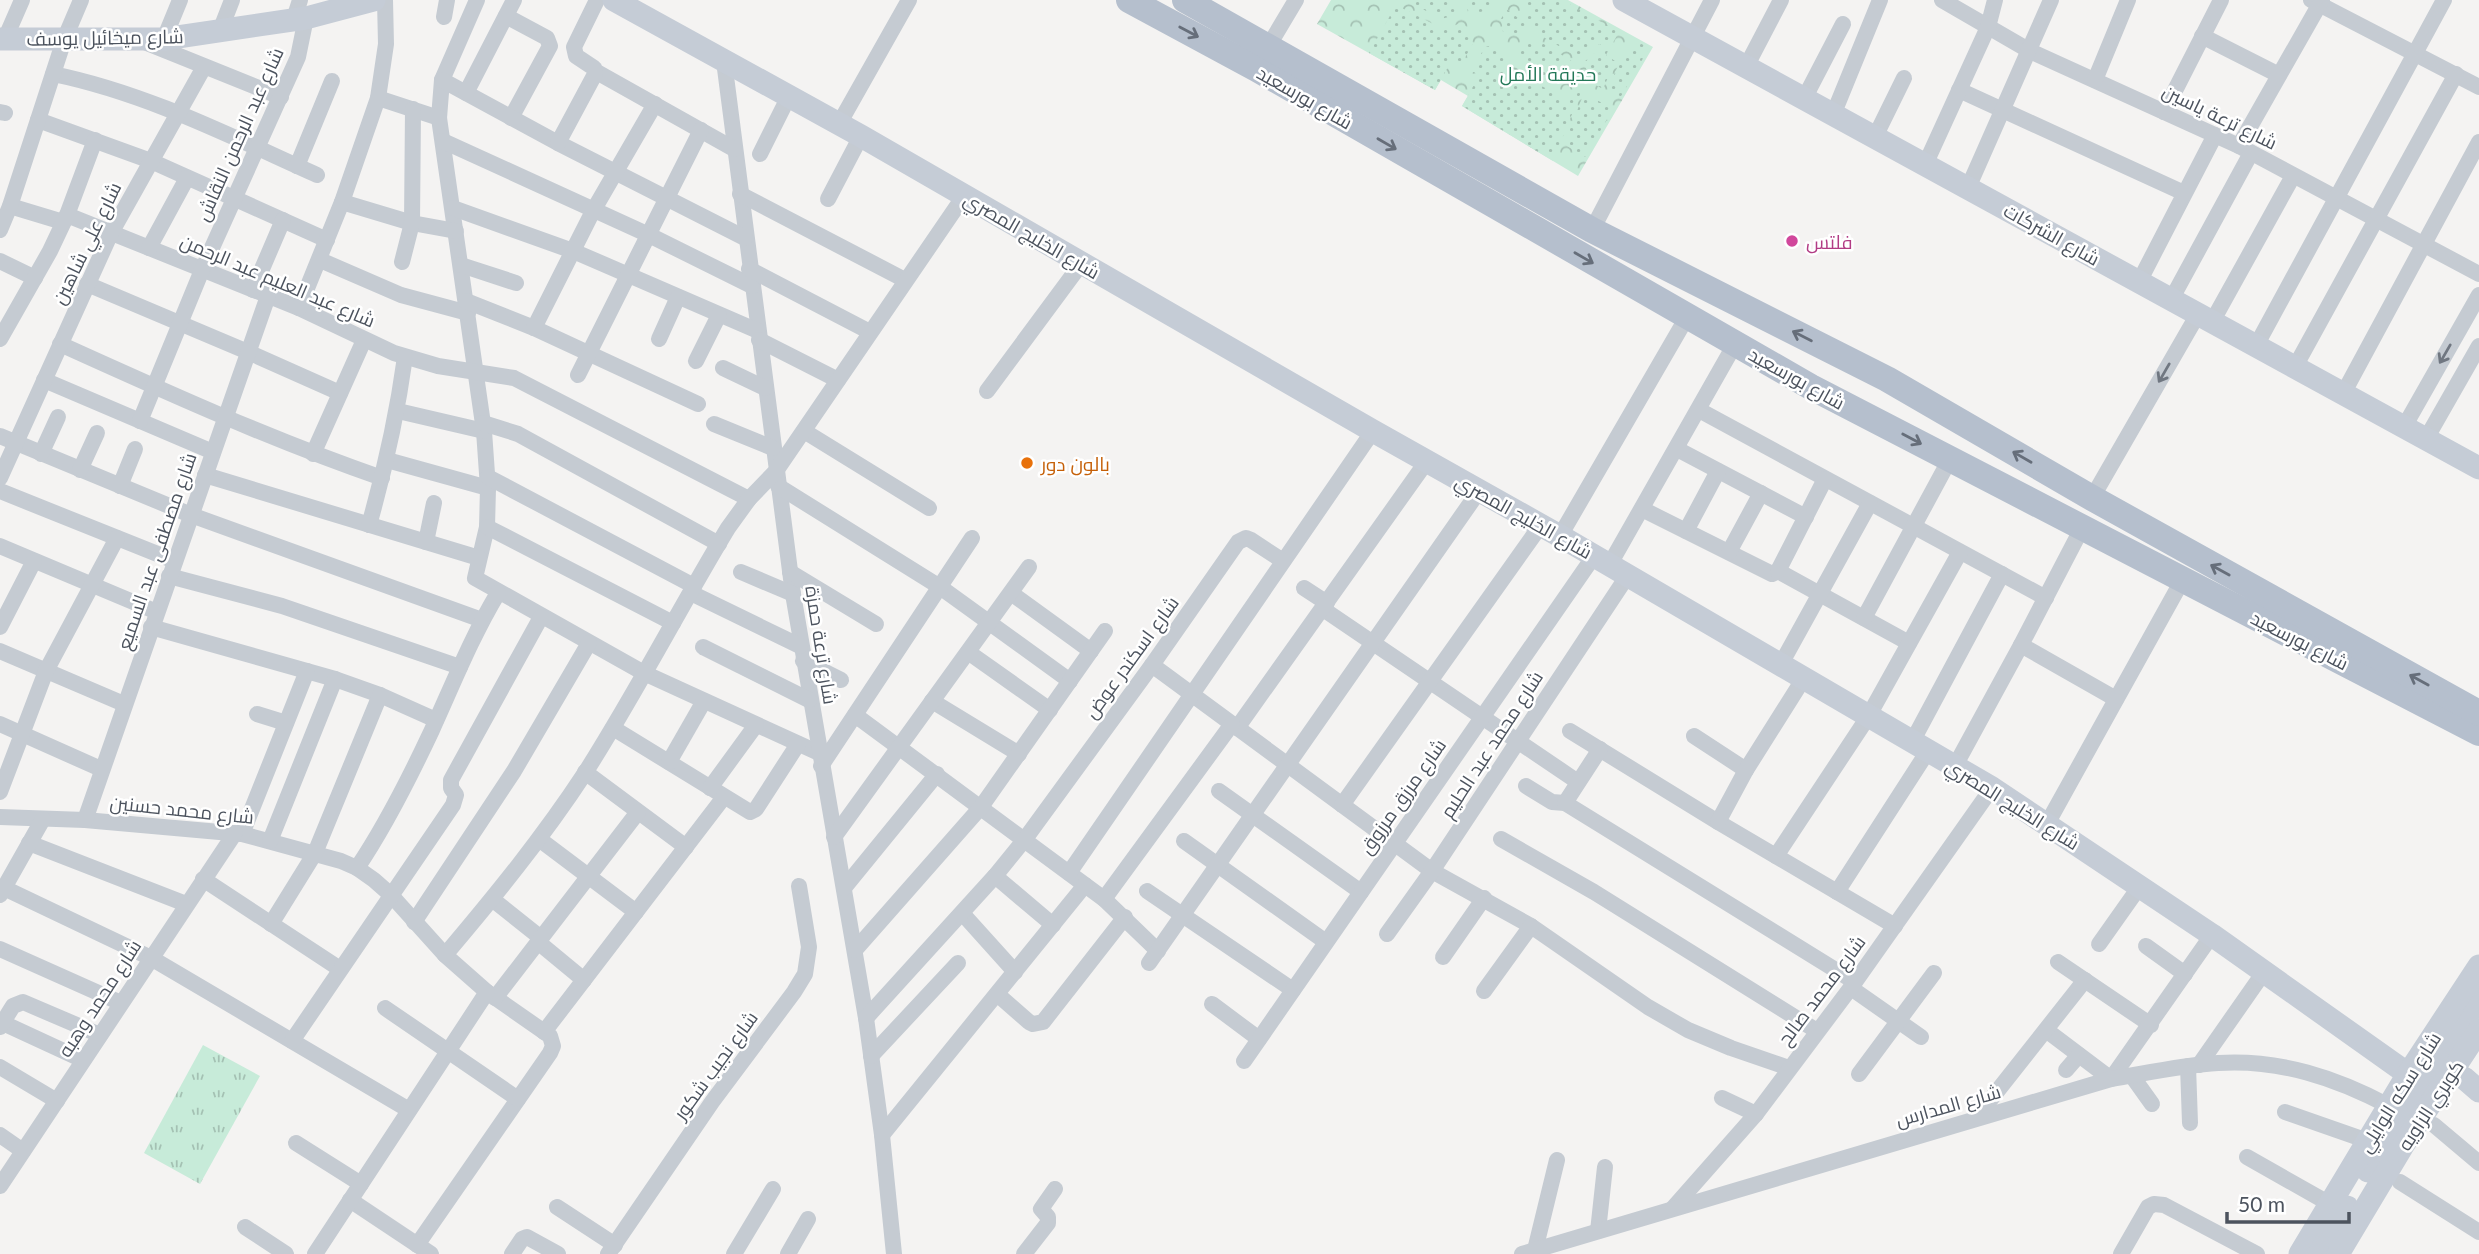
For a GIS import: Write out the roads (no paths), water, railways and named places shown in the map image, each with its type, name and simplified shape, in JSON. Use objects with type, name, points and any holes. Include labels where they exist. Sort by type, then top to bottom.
[{"type":"main road","name":"شارع بورسعيد","points":[[1129,0],[1255,68],[1811,387],[2479,733]]},
{"type":"main road","name":"شارع بورسعيد","points":[[1185,0],[1592,230],[1887,379],[2092,498],[2479,713]]},
{"type":"main road","points":[[1811,387],[1822,383],[1830,374],[1835,363],[1834,352]]},
{"type":"main road","points":[[1867,416],[1863,396],[1868,386],[1877,380],[1887,379]]},
{"type":"street","points":[[3,39],[22,0]]},
{"type":"street","points":[[0,229],[64,40],[81,0]]},
{"type":"street","points":[[164,39],[180,0]]},
{"type":"street","points":[[220,31],[232,0]]},
{"type":"street","name":"شارع ميخائيل يوسف","points":[[3,39],[164,39],[220,31],[300,12],[374,0]]},
{"type":"street","points":[[299,308],[342,202],[378,98],[386,44],[385,0]]},
{"type":"street","points":[[444,17],[447,0]]},
{"type":"street","points":[[477,0],[442,80],[439,118],[484,427],[488,482],[487,527],[475,578],[644,673],[798,744],[820,759],[855,715],[972,538]]},
{"type":"street","points":[[466,93],[514,0]]},
{"type":"street","points":[[597,0],[574,47],[579,59],[595,71],[734,149]]},
{"type":"street","name":"شارع الخليج المصري","points":[[614,0],[861,136],[1611,565],[1992,788],[2212,935],[2408,1074]]},
{"type":"street","points":[[839,124],[909,0]]},
{"type":"street","points":[[1268,47],[1296,0]]},
{"type":"street","name":"شارع الشركات","points":[[1624,0],[2479,468]]},
{"type":"street","points":[[1592,230],[1712,0]]},
{"type":"street","points":[[1746,66],[1781,0]]},
{"type":"street","points":[[1833,115],[1880,0]]},
{"type":"street","name":"شارع ترعة ياسين","points":[[1942,0],[2030,51],[2215,135],[2479,274]]},
{"type":"street","points":[[1925,165],[1988,27],[1995,0]]},
{"type":"street","points":[[1968,188],[2051,0]]},
{"type":"street","points":[[2095,80],[2128,0]]},
{"type":"street","points":[[2164,111],[2221,0]]},
{"type":"street","points":[[2256,346],[2444,0]]},
{"type":"street","points":[[2171,300],[2279,75],[2318,1],[2479,87]]},
{"type":"street","name":"شارع عبد الرحمن النقاش","points":[[140,421],[202,270],[298,57],[300,12]]},
{"type":"street","points":[[506,16],[547,38],[550,46],[511,118]]},
{"type":"street","points":[[1804,99],[1843,23]]},
{"type":"street","points":[[2202,36],[2279,75]]},
{"type":"street","points":[[137,39],[281,97]]},
{"type":"street","name":"شارع ترعة حمزة","points":[[724,61],[793,594],[809,700],[866,1018],[882,1135],[894,1254]]},
{"type":"street","name":"شارع علي شاهين","points":[[0,478],[8,439],[44,380],[111,233],[204,67]]},
{"type":"street","points":[[558,143],[595,71]]},
{"type":"street","points":[[53,74],[110,87],[178,112],[317,175]]},
{"type":"street","points":[[2295,367],[2456,74]]},
{"type":"street","points":[[1875,137],[1903,78]]},
{"type":"street","points":[[442,80],[667,200],[745,238]]},
{"type":"street","points":[[297,166],[332,81]]},
{"type":"street","points":[[1959,90],[2184,193]]},
{"type":"street","points":[[760,154],[789,96]]},
{"type":"street","points":[[378,98],[439,118]]},
{"type":"street","points":[[534,328],[614,172],[655,104]]},
{"type":"street","points":[[402,262],[412,223],[413,109]]},
{"type":"street","points":[[38,120],[151,161],[327,240]]},
{"type":"street","points":[[578,375],[701,130]]},
{"type":"street","points":[[2139,282],[2215,135]]},
{"type":"street","points":[[828,199],[861,136]]},
{"type":"street","points":[[0,339],[65,218],[95,140]]},
{"type":"street","points":[[443,141],[649,235],[752,286]]},
{"type":"street","points":[[2343,394],[2479,142]]},
{"type":"street","points":[[2092,498],[2292,176]]},
{"type":"street","points":[[149,248],[187,178]]},
{"type":"street","points":[[740,194],[905,280]]},
{"type":"street","points":[[445,955],[539,839],[585,772],[719,544],[749,499],[777,478],[804,431],[964,196]]},
{"type":"street","points":[[342,202],[412,223],[456,231]]},
{"type":"street","name":"شارع عبد العليم عبد الرحمن","points":[[10,206],[65,218],[111,233],[299,308],[405,357],[514,378],[749,499]]},
{"type":"street","points":[[453,208],[573,251],[628,274],[719,315],[838,380]]},
{"type":"street","name":"شارع مصطفى عبد السميع","points":[[85,820],[248,352],[261,293],[283,220]]},
{"type":"street","points":[[320,260],[401,295],[467,307],[534,328],[698,404]]},
{"type":"street","points":[[0,261],[35,278]]},
{"type":"street","points":[[987,391],[1081,264]]},
{"type":"street","points":[[461,265],[516,283]]},
{"type":"street","points":[[750,269],[870,332]]},
{"type":"street","points":[[87,284],[340,393]]},
{"type":"street","points":[[2404,427],[2479,295]]},
{"type":"street","points":[[659,339],[678,297]]},
{"type":"street","points":[[696,361],[719,315]]},
{"type":"street","points":[[1342,805],[1430,682],[1550,531],[1687,317]]},
{"type":"street","points":[[313,454],[364,340]]},
{"type":"street","points":[[60,344],[225,418],[313,454],[382,478]]},
{"type":"street","points":[[1611,565],[1735,344]]},
{"type":"street","points":[[2426,439],[2479,346]]},
{"type":"street","points":[[369,524],[398,411],[405,357]]},
{"type":"street","points":[[723,368],[765,388]]},
{"type":"street","points":[[44,380],[213,453]]},
{"type":"street","points":[[1699,410],[2046,598]]},
{"type":"street","points":[[398,411],[518,434],[719,544]]},
{"type":"street","points":[[41,454],[58,417]]},
{"type":"street","points":[[714,424],[773,448]]},
{"type":"street","points":[[804,431],[929,509]]},
{"type":"street","points":[[1069,873],[1373,431]]},
{"type":"street","points":[[80,470],[97,433]]},
{"type":"street","points":[[8,439],[191,515],[482,620]]},
{"type":"street","points":[[120,486],[135,449]]},
{"type":"street","points":[[1677,449],[1805,517]]},
{"type":"street","points":[[1864,618],[1950,459]]},
{"type":"street","points":[[387,460],[488,482],[692,589],[802,653],[841,680]]},
{"type":"street","points":[[1104,899],[1325,606],[1427,461]]},
{"type":"street","points":[[1686,531],[1718,471]]},
{"type":"street","points":[[205,475],[480,558]]},
{"type":"street","points":[[777,478],[940,587],[1070,681]]},
{"type":"street","points":[[1642,509],[1772,574],[1778,571],[1825,479]]},
{"type":"street","points":[[0,491],[117,538],[172,569],[460,667]]},
{"type":"street","points":[[855,715],[1104,899],[1125,917],[1153,957],[1479,491]]},
{"type":"street","points":[[1729,552],[1760,493]]},
{"type":"street","points":[[426,542],[434,503]]},
{"type":"street","points":[[1781,664],[1870,503]]},
{"type":"street","points":[[487,527],[673,623]]},
{"type":"street","points":[[1955,766],[2082,528]]},
{"type":"street","points":[[0,792],[47,671],[117,538]]},
{"type":"street","name":"شارع اسكندر عوض","points":[[866,1018],[962,914],[1025,839],[1242,539],[1251,540],[1283,561]]},
{"type":"street","points":[[0,546],[92,585],[154,619],[380,695],[436,720]]},
{"type":"street","points":[[1776,856],[1868,717],[1960,552]]},
{"type":"street","points":[[0,626],[34,561]]},
{"type":"street","name":"شارع مرزق مرزوق","points":[[1244,1061],[1482,718],[1611,565]]},
{"type":"street","name":"شارع محمد عبد الحليم","points":[[1387,934],[1432,871],[1517,741],[1611,565]]},
{"type":"street","points":[[834,836],[1029,568]]},
{"type":"street","points":[[1778,571],[1909,643]]},
{"type":"street","points":[[741,572],[793,594]]},
{"type":"street","points":[[790,572],[876,624]]},
{"type":"street","points":[[1837,892],[1920,747],[2002,574]]},
{"type":"street","points":[[2047,824],[2183,579]]},
{"type":"street","points":[[1304,588],[1373,643],[1578,782]]},
{"type":"street","points":[[357,868],[387,818],[482,620],[498,593]]},
{"type":"street","points":[[1011,593],[1091,651]]},
{"type":"street","points":[[292,1041],[453,805],[456,795],[451,788],[451,780],[541,617]]},
{"type":"street","points":[[855,950],[981,807],[1105,631]]},
{"type":"street","points":[[414,922],[514,771],[590,643]]},
{"type":"street","points":[[2021,645],[2116,699]]},
{"type":"street","points":[[703,647],[809,700]]},
{"type":"street","points":[[0,652],[124,704]]},
{"type":"street","points":[[968,652],[1050,710]]},
{"type":"street","points":[[1152,665],[1432,871],[1531,926],[1615,985],[1688,1030],[1789,1069]]},
{"type":"street","name":"شارع محمد وهبه","points":[[0,1186],[186,904],[238,833],[307,671]]},
{"type":"street","points":[[1717,822],[1804,678]]},
{"type":"street","points":[[270,841],[335,679]]},
{"type":"street","points":[[271,924],[315,853],[380,695]]},
{"type":"street","points":[[669,762],[705,701]]},
{"type":"street","points":[[932,701],[1019,754]]},
{"type":"street","points":[[257,713],[283,730],[310,741]]},
{"type":"street","points":[[0,724],[101,769]]},
{"type":"street","points":[[350,1200],[424,1249],[553,1046],[552,1040],[544,1032],[686,847],[756,725]]},
{"type":"street","points":[[613,728],[747,811],[754,811],[798,744]]},
{"type":"street","points":[[1570,731],[1717,822],[1895,926]]},
{"type":"street","points":[[1694,736],[1746,770]]},
{"type":"street","points":[[1564,803],[1600,750]]},
{"type":"street","points":[[585,772],[686,847]]},
{"type":"street","points":[[844,888],[937,774]]},
{"type":"street","points":[[1527,786],[1552,802],[1564,803],[1853,985],[1921,1037]]},
{"type":"street","name":"شارع محمد صالح","points":[[1673,1208],[1756,1114],[1853,985],[1992,788]]},
{"type":"street","points":[[1219,791],[1361,892]]},
{"type":"street","points":[[315,1254],[448,1051],[491,995],[539,940],[638,812]]},
{"type":"street","name":"شارع محمد حسنين","points":[[0,817],[85,820],[238,833],[315,853],[357,868],[391,895],[445,955],[491,995],[544,1032]]},
{"type":"street","points":[[43,819],[2,891],[150,958],[409,1110]]},
{"type":"street","points":[[539,839],[636,912]]},
{"type":"street","points":[[1501,839],[1594,892],[1817,1031]]},
{"type":"street","points":[[1184,841],[1326,942]]},
{"type":"street","points":[[29,843],[186,904]]},
{"type":"street","points":[[995,876],[1053,925]]},
{"type":"street","points":[[203,879],[340,969]]},
{"type":"street","name":"شارع نجيب شكور","points":[[612,1250],[712,1102],[805,974],[809,947],[799,886]]},
{"type":"street","points":[[882,1135],[1086,886]]},
{"type":"street","points":[[2099,944],[2140,886]]},
{"type":"street","points":[[1147,891],[1293,990]]},
{"type":"street","points":[[1443,957],[1484,898]]},
{"type":"street","points":[[492,899],[584,980]]},
{"type":"street","points":[[962,914],[1015,972]]},
{"type":"street","points":[[997,994],[1029,1022],[1043,1022],[1125,917]]},
{"type":"street","points":[[1484,991],[1531,926]]},
{"type":"street","points":[[2046,1030],[2112,1079],[2212,935]]},
{"type":"street","points":[[2146,946],[2185,974]]},
{"type":"street","points":[[0,949],[121,1003]]},
{"type":"street","points":[[2058,962],[2151,1024]]},
{"type":"street","points":[[871,1056],[958,963]]},
{"type":"street","name":"شارع سكه الوايلي","points":[[2300,1254],[2408,1074],[2479,966]]},
{"type":"street","points":[[2190,1123],[2193,1065],[2264,972]]},
{"type":"street","points":[[1859,1074],[1934,973]]},
{"type":"street","points":[[1976,1118],[2085,980]]},
{"type":"street","name":"كوبري الزاويه","points":[[2319,1254],[2479,997]]},
{"type":"street","points":[[83,1060],[1,1025],[13,1006],[18,1003],[28,1004],[100,1035]]},
{"type":"street","points":[[1212,1004],[1259,1039]]},
{"type":"street","points":[[385,1008],[518,1099]]},
{"type":"street","name":"كوبري الزاويه","points":[[2339,1254],[2403,1147],[2479,1030]]},
{"type":"street","points":[[2066,1070],[2079,1055]]},
{"type":"street","points":[[2357,1254],[2434,1125],[2472,1085],[2479,1056]]},
{"type":"street","name":"شارع المدارس","points":[[1528,1252],[2112,1079],[2193,1065],[2245,1063],[2314,1073],[2354,1088],[2389,1106]]},
{"type":"street","points":[[0,1067],[57,1101]]},
{"type":"street","points":[[2132,1076],[2152,1104]]},
{"type":"street","points":[[1722,1098],[1756,1114]]},
{"type":"street","points":[[2285,1112],[2368,1141]]},
{"type":"street","points":[[2434,1125],[2479,1163]]},
{"type":"street","points":[[0,1135],[23,1151]]},
{"type":"street","points":[[296,1143],[361,1184]]},
{"type":"street","points":[[2247,1157],[2330,1204]]},
{"type":"street","points":[[1528,1252],[1557,1160]]},
{"type":"street","points":[[1598,1231],[1605,1167]]},
{"type":"street","points":[[2400,1182],[2479,1232]]},
{"type":"street","points":[[734,1254],[773,1189]]},
{"type":"street","points":[[1024,1254],[1048,1223],[1048,1217],[1041,1209],[1055,1189]]},
{"type":"street","points":[[2121,1254],[2148,1207],[2154,1203],[2164,1205],[2257,1254]]},
{"type":"street","points":[[558,1207],[612,1250]]},
{"type":"street","points":[[788,1254],[808,1219]]},
{"type":"street","points":[[245,1227],[286,1254]]},
{"type":"street","points":[[512,1254],[522,1239],[527,1237],[558,1254]]},
{"type":"place","name":"فلتس","points":[[1792,241]]},
{"type":"place","name":"بالون دور","points":[[1027,463]]},
{"type":"park label","name":"حديقة الأمل","points":[[1548,73]]}]
